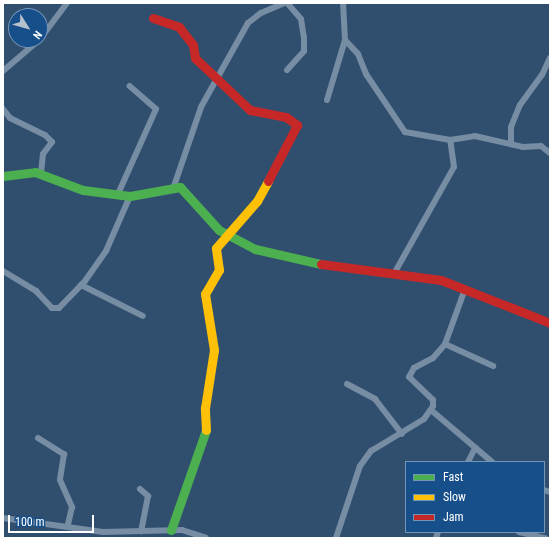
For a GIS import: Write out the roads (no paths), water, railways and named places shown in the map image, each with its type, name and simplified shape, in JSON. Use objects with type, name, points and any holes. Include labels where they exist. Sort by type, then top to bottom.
[{"type":"street","points":[[48,29],[67,3]]},
{"type":"street","points":[[173,189],[201,107],[248,23],[261,13],[286,3],[301,19],[304,38],[304,51],[287,70]]},
{"type":"street","points":[[327,100],[345,40],[343,3]]},
{"type":"street","points":[[153,18],[179,27],[193,45],[195,58],[217,80],[241,98],[250,110],[286,117],[297,125],[257,201],[216,248],[219,270],[205,294],[214,350],[205,408],[206,434],[171,530]]},
{"type":"street","points":[[345,40],[358,54],[366,74],[392,109],[403,130],[450,140],[476,136],[511,144],[541,146],[550,153]]},
{"type":"street","points":[[3,71],[30,48]]},
{"type":"street","points":[[511,144],[511,127],[520,105],[542,75],[550,58]]},
{"type":"street","points":[[118,194],[156,109],[130,86]]},
{"type":"street","points":[[3,110],[10,118],[46,135],[52,142],[43,154],[41,174]]},
{"type":"street","points":[[396,272],[454,167],[450,140]]},
{"type":"street","points":[[3,176],[41,174],[83,190],[130,196],[180,187],[201,214],[229,234],[255,249],[275,251],[306,262],[396,272],[464,289],[550,323]]},
{"type":"street","points":[[3,270],[36,291],[52,308],[59,308],[80,285],[106,251],[130,196]]},
{"type":"street","points":[[80,285],[143,316]]},
{"type":"street","points":[[336,538],[360,466],[371,451],[402,434],[431,410],[433,400],[409,377],[414,368],[433,358],[445,344],[464,289]]},
{"type":"street","points":[[445,344],[494,366]]},
{"type":"street","points":[[347,384],[374,399],[402,434]]},
{"type":"street","points":[[431,410],[491,461]]},
{"type":"street","points":[[38,438],[64,454],[60,480],[71,501],[68,525]]},
{"type":"street","points":[[468,461],[475,448]]},
{"type":"street","points":[[140,489],[148,496],[141,531]]},
{"type":"street","points":[[3,518],[68,525],[104,532],[171,530],[206,538]]},
{"type":"street","points":[[523,533],[545,538]]}]
